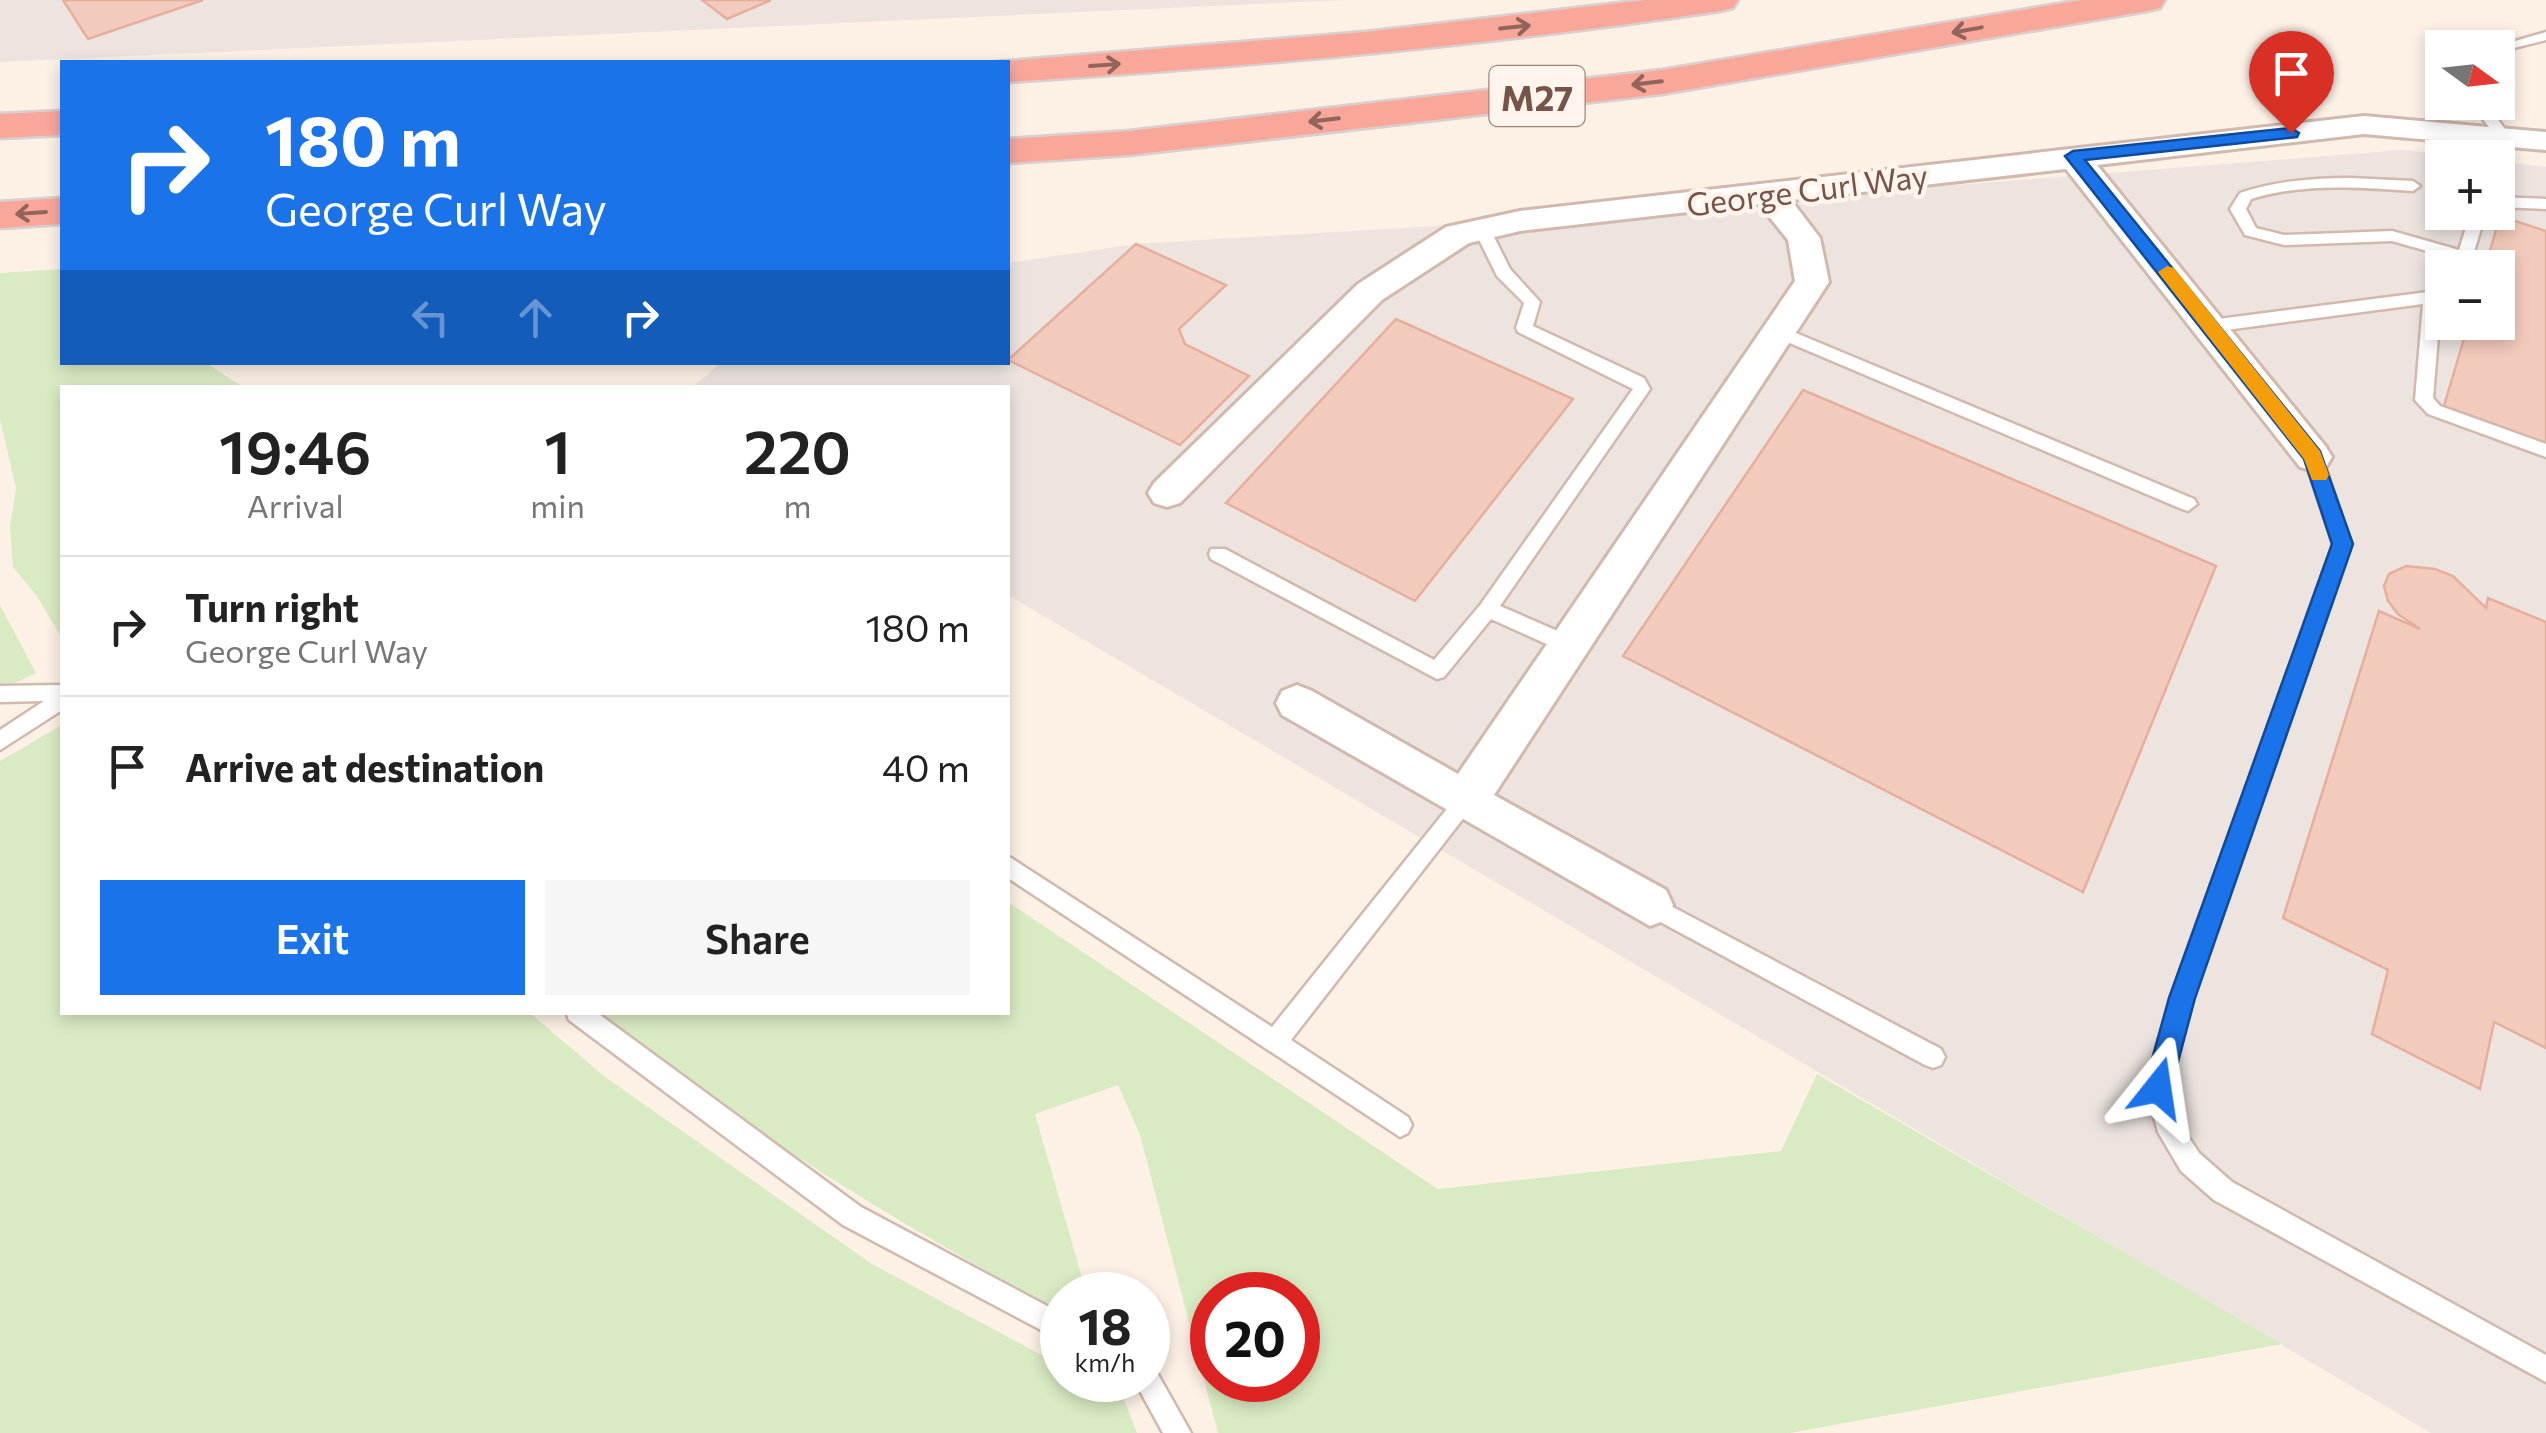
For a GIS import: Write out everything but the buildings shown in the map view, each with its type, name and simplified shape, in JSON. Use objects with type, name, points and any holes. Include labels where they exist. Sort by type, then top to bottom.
[{"type":"highway","name":"M27","points":[[1010,71],[1614,17],[1720,0]]},
{"type":"highway","name":"M27","points":[[2064,13],[2112,0]]},
{"type":"highway","name":"M27","points":[[1010,151],[1129,143],[1662,82],[2147,0]]},
{"type":"highway","points":[[0,126],[60,123]]},
{"type":"highway","points":[[0,215],[60,211]]},
{"type":"street","name":"George Curl Way","points":[[1167,493],[1370,292],[1458,235],[1520,221],[2364,125],[2546,142]]},
{"type":"street","points":[[2073,156],[2313,456]]},
{"type":"street","points":[[1464,801],[1812,282],[1804,238],[1768,194]]},
{"type":"street","points":[[1297,703],[1650,905]]},
{"type":"lane","points":[[2515,44],[2546,36]]},
{"type":"lane","points":[[2491,120],[2503,136]]},
{"type":"lane","points":[[2414,186],[2338,183],[2258,191],[2245,196],[2238,210],[2250,231],[2270,239],[2392,236],[2430,250]]},
{"type":"lane","points":[[2515,203],[2546,204]]},
{"type":"lane","points":[[1218,554],[1437,671],[1488,609],[1642,388],[1638,382],[1524,328],[1532,302],[1503,272],[1482,230]]},
{"type":"lane","points":[[2211,326],[2425,296]]},
{"type":"lane","points":[[1779,332],[2188,504]]},
{"type":"lane","points":[[2431,340],[2424,400],[2434,410],[2546,451]]},
{"type":"lane","points":[[2313,456],[2342,544],[2182,998],[2158,1088],[2166,1124],[2190,1162],[2223,1190],[2546,1369]]},
{"type":"lane","points":[[1488,609],[1569,644]]},
{"type":"lane","points":[[0,694],[60,696]]},
{"type":"lane","points":[[0,741],[60,697]]},
{"type":"lane","points":[[1276,1041],[1464,801]]},
{"type":"lane","points":[[1010,867],[1400,1125]]},
{"type":"lane","points":[[1650,905],[1933,1057]]},
{"type":"lane","points":[[581,1015],[852,1216],[1040,1316]]},
{"type":"lane","points":[[1160,1402],[1178,1433]]},
{"type":"shaded area","points":[[0,0],[1343,0],[0,62]]},
{"type":"shaded area","points":[[2402,150],[2425,152],[2425,230],[2515,230],[2515,163],[2546,167],[2546,1433],[2431,1433],[1010,596],[1010,385],[695,385],[719,365],[1010,365],[1010,263],[1136,244],[1436,226]]},
{"type":"green space","points":[[60,269],[60,365],[209,365],[240,385],[60,385],[60,636],[37,596],[13,567],[10,527],[16,488],[0,419],[0,273]]},
{"type":"green space","points":[[0,605],[36,673],[15,683],[0,684]]},
{"type":"green space","points":[[60,726],[60,1015],[532,1015],[605,1077],[872,1264],[1040,1354],[1040,1402],[1125,1402],[1137,1433],[0,1433],[0,761]]},
{"type":"green space","points":[[1010,903],[1438,1189],[1781,1151],[1817,1074],[2282,1344],[1790,1433],[1218,1433],[1210,1402],[1320,1402],[1320,1272],[1190,1272],[1190,1326],[1140,1135],[1118,1085],[1035,1114],[1080,1272],[1040,1272],[1040,1301],[824,1174],[710,1097],[603,1015],[1010,1015]]},
{"type":"slow traffic","points":[[2167,272],[2313,456],[2319,475]]},
{"type":"route","points":[[2158,1088],[2182,998],[2342,544],[2313,456],[2073,156],[2291,133]]}]
